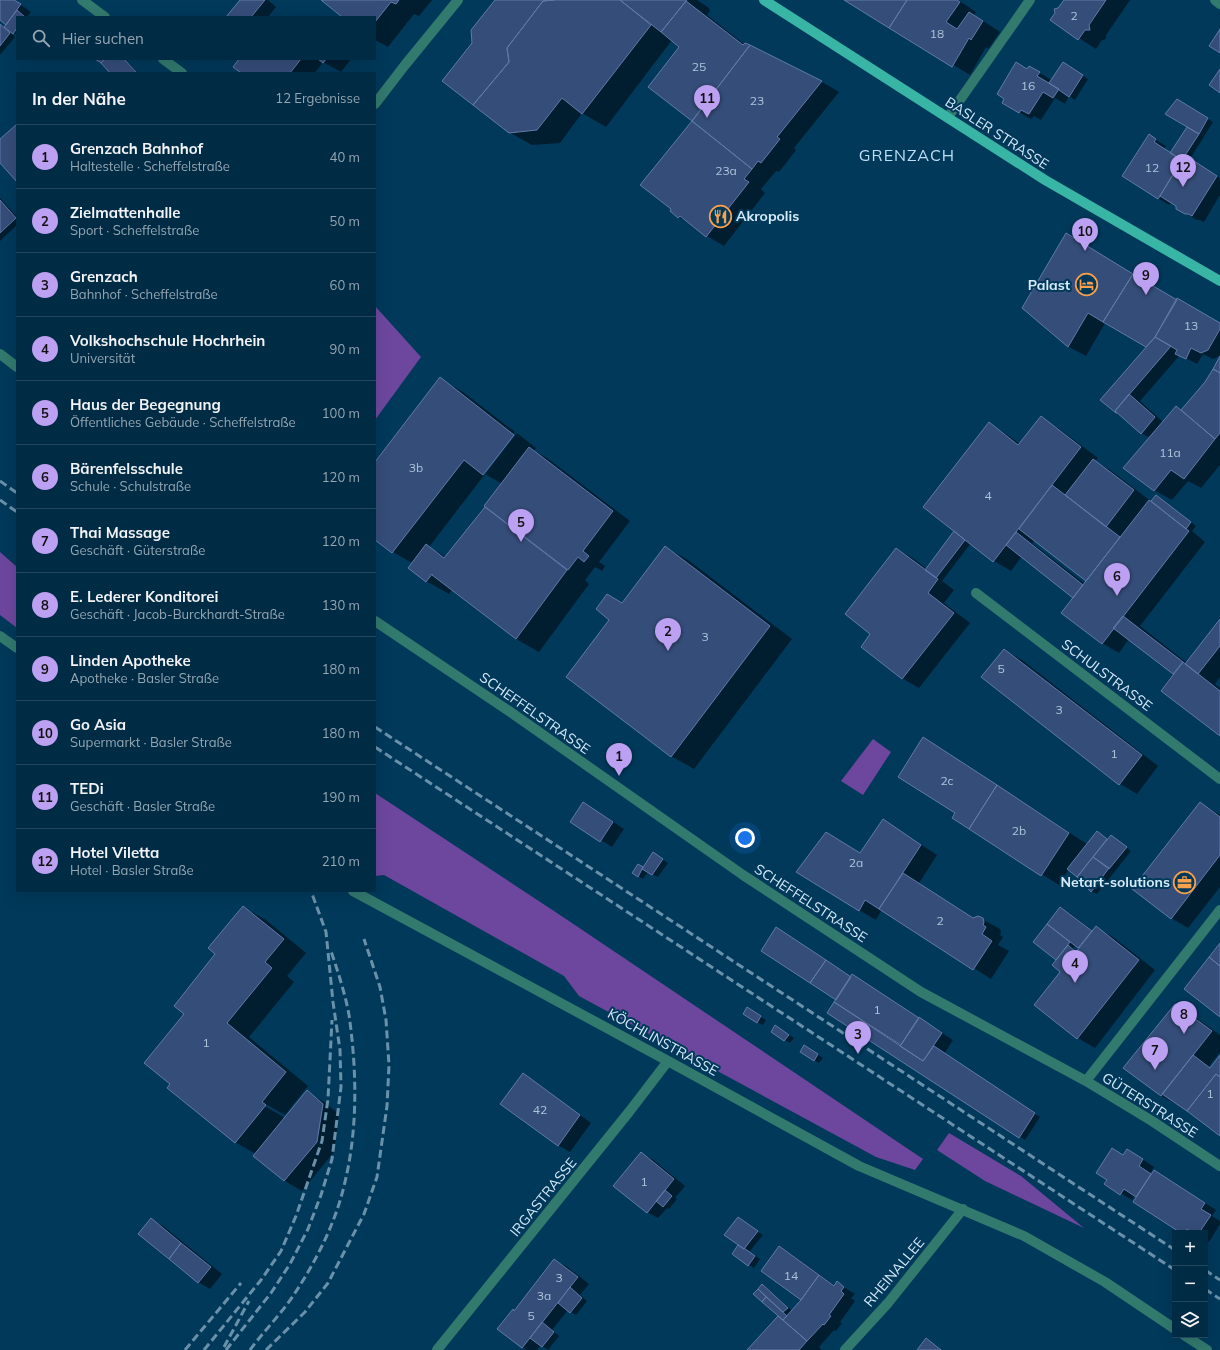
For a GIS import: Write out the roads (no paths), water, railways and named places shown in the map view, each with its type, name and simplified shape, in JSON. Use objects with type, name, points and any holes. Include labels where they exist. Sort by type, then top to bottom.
[{"type":"main road","name":"BASLER STRASSE","points":[[764,0],[1045,180],[1220,281]]},
{"type":"street","points":[[82,0],[104,16]]},
{"type":"street","points":[[376,103],[405,64],[458,0]]},
{"type":"street","points":[[948,117],[1030,0]]},
{"type":"street","points":[[1215,0],[1220,4]]},
{"type":"street","points":[[164,60],[181,72]]},
{"type":"street","points":[[0,354],[16,366]]},
{"type":"street","name":"SCHULSTRASSE","points":[[976,593],[1220,779]]},
{"type":"street","name":"SCHEFFELSTRASSE","points":[[376,622],[509,711],[743,875],[921,992],[1086,1081]]},
{"type":"street","points":[[0,636],[16,647]]},
{"type":"street","name":"KÖCHLINSTRASSE","points":[[355,892],[859,1166],[1024,1236],[1105,1282],[1172,1327]]},
{"type":"street","points":[[1086,1081],[1220,910]]},
{"type":"street","name":"IRGASTRASSE","points":[[437,1350],[629,1112],[668,1061]]},
{"type":"street","name":"GÜTERSTRASSE","points":[[1086,1081],[1152,1121],[1220,1166]]},
{"type":"street","name":"RHEINALLEE","points":[[845,1350],[888,1303],[963,1209]]},
{"type":"street","points":[[1189,1338],[1207,1350]]},
{"type":"railway","points":[[0,481],[16,492]]},
{"type":"railway","points":[[0,500],[16,511]]},
{"type":"railway","points":[[376,728],[1172,1248]]},
{"type":"railway","points":[[376,748],[1172,1268]]},
{"type":"railway","points":[[226,1350],[271,1293],[290,1264],[308,1229],[321,1195],[332,1159],[341,1087],[340,1050],[333,1002],[326,932],[311,892]]},
{"type":"railway","points":[[266,1350],[305,1312],[328,1283],[364,1214],[377,1177],[387,1106],[389,1065],[386,1020],[380,987],[364,939]]},
{"type":"railway","points":[[250,1350],[290,1300],[303,1281],[324,1242],[336,1214],[349,1165],[355,1101],[354,1058],[349,1015],[331,951]]},
{"type":"railway","points":[[204,1350],[261,1280],[281,1251],[296,1216],[322,1141],[328,1099],[332,1020]]},
{"type":"railway","points":[[1208,1272],[1220,1280]]},
{"type":"railway","points":[[185,1350],[241,1283]]},
{"type":"railway","points":[[1208,1291],[1220,1299]]},
{"type":"railway","points":[[224,1347],[249,1301]]},
{"type":"place","name":"TEDi","points":[[707,118]]},
{"type":"place","name":"Hotel Viletta","points":[[1183,187]]},
{"type":"place","name":"Akropolis","points":[[721,216]]},
{"type":"place","name":"Go Asia","points":[[1085,251]]},
{"type":"place","name":"Palast","points":[[1086,285]]},
{"type":"place","name":"Linden Apotheke","points":[[1146,295]]},
{"type":"place","name":"Haus der Begegnung","points":[[521,542]]},
{"type":"place","name":"Bärenfelsschule","points":[[1117,596]]},
{"type":"place","name":"Zielmattenhalle","points":[[668,651]]},
{"type":"place","name":"Grenzach Bahnhof","points":[[619,776]]},
{"type":"place","name":"Netart-solutions","points":[[1185,882]]},
{"type":"place","name":"Volkshochschule Hochrhein","points":[[1075,983]]},
{"type":"place","name":"E. Lederer Konditorei","points":[[1184,1034]]},
{"type":"place","name":"Grenzach","points":[[858,1054]]},
{"type":"place","name":"Thai Massage","points":[[1155,1070]]},
{"type":"district","name":"GRENZACH","points":[[907,155]]}]
